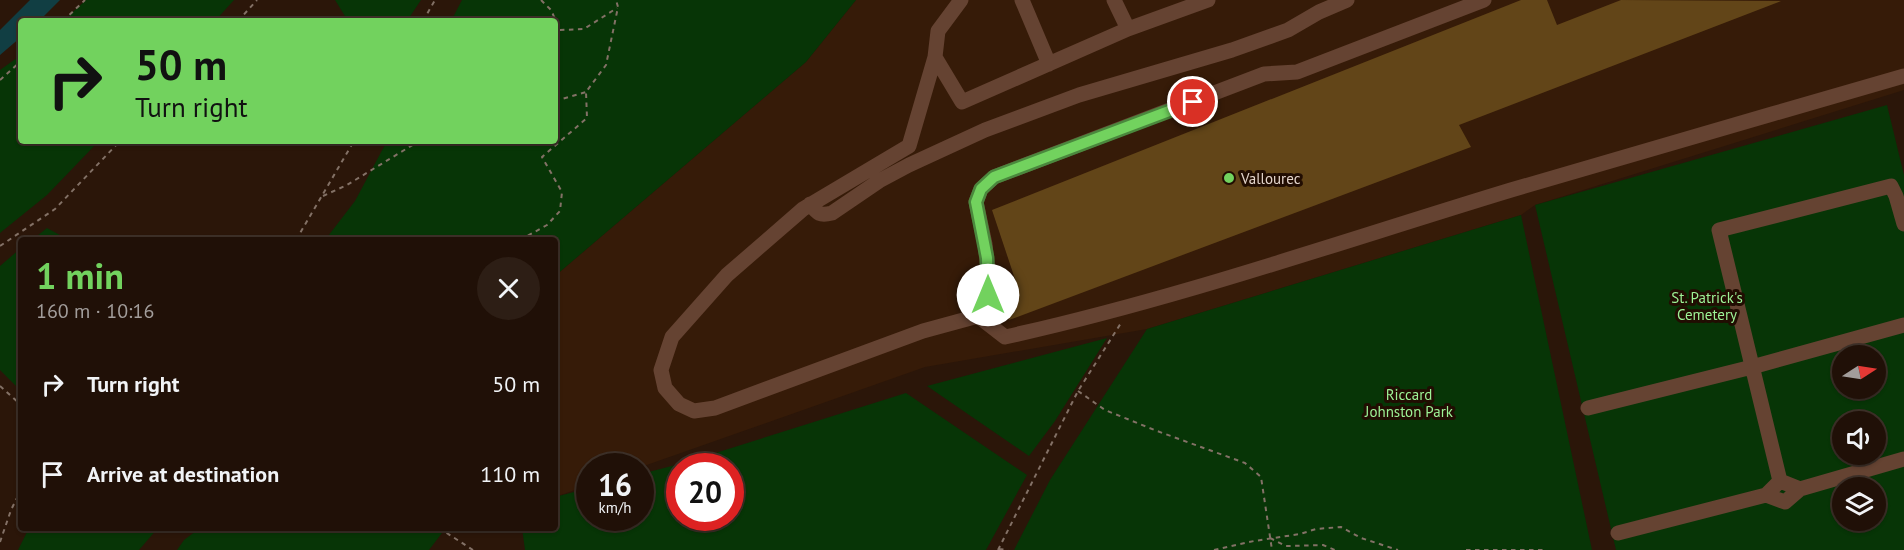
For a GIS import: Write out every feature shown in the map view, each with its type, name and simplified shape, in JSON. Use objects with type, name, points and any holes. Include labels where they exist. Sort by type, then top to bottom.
[{"type":"lane","points":[[961,0],[938,32],[935,57],[909,146],[810,204],[727,275],[672,336],[661,370],[665,388],[679,404],[694,411],[716,408],[923,331],[978,316],[988,295],[988,271],[976,202],[981,189],[994,177],[1264,74],[1297,72],[1485,0]]},
{"type":"lane","points":[[1022,0],[1049,64]]},
{"type":"lane","points":[[1114,0],[1128,29]]},
{"type":"lane","points":[[810,204],[818,214],[832,213],[879,181],[985,129],[1079,95],[1232,50],[1288,30],[1319,12],[1347,0]]},
{"type":"lane","points":[[935,57],[962,102],[1128,29],[1204,1]]},
{"type":"lane","points":[[978,316],[1005,337],[1034,330],[1266,267],[1512,190],[1904,76]]},
{"type":"lane","points":[[1780,481],[1719,230],[1891,186],[1904,224]]},
{"type":"lane","points":[[1588,408],[1752,367],[1904,325]]},
{"type":"lane","points":[[1767,495],[1785,502],[1800,489],[1904,459]]},
{"type":"lane","points":[[1780,481],[1800,489]]},
{"type":"lane","points":[[1618,533],[1767,495],[1780,481]]},
{"type":"path","points":[[66,18],[85,0]]},
{"type":"path","points":[[241,18],[257,0]]},
{"type":"path","points":[[425,18],[435,0]]},
{"type":"path","points":[[541,0],[551,10],[555,18]]},
{"type":"path","points":[[558,100],[586,92],[606,65],[618,7],[616,0]]},
{"type":"path","points":[[558,26],[560,30],[584,29],[618,7]]},
{"type":"path","points":[[0,80],[18,64]]},
{"type":"path","points":[[558,143],[587,118],[586,92]]},
{"type":"path","points":[[0,246],[55,209],[117,144]]},
{"type":"path","points":[[298,237],[352,144]]},
{"type":"path","points":[[322,196],[347,185],[414,144]]},
{"type":"path","points":[[525,237],[547,225],[560,211],[562,192],[542,157],[557,144]]},
{"type":"path","points":[[1008,550],[998,550],[1078,391],[1122,323]]},
{"type":"path","points":[[0,386],[18,402]]},
{"type":"path","points":[[1078,391],[1105,410],[1245,463],[1261,477],[1272,550]]},
{"type":"path","points":[[0,542],[18,496]]},
{"type":"path","points":[[1214,550],[1270,538],[1341,527],[1362,538],[1398,550]]},
{"type":"path","points":[[444,531],[473,550]]},
{"type":"path","points":[[1270,538],[1286,546],[1323,544],[1335,550]]},
{"type":"path","points":[[1466,550],[1547,550]]},
{"type":"shaded area","points":[[856,0],[1904,0],[1904,90],[1535,205],[1521,215],[1147,329],[925,367],[681,453],[666,453],[666,458],[654,462],[654,453],[576,453],[576,490],[558,496],[558,273],[806,62]]},
{"type":"green space","points":[[86,0],[234,0],[218,18],[66,18]]},
{"type":"green space","points":[[335,0],[421,0],[409,18],[346,18]]},
{"type":"green space","points":[[462,0],[856,0],[806,62],[558,273],[558,237],[327,237],[355,201],[385,144],[558,144],[558,18],[453,18]]},
{"type":"green space","points":[[18,57],[18,144],[96,144],[47,195],[0,233],[0,70]]},
{"type":"green space","name":"St. Patrick's Cemetery","points":[[1887,105],[1904,175],[1904,550],[1616,550],[1535,205]]},
{"type":"green space","name":"Riccard Johnston Park","points":[[1521,215],[1592,550],[1014,550],[1050,480],[1147,329]]},
{"type":"green space","points":[[47,228],[64,237],[36,237]]},
{"type":"green space","points":[[18,251],[18,388],[0,370],[0,266]]},
{"type":"green space","points":[[1107,338],[1055,421],[1029,456],[927,386]]},
{"type":"green space","points":[[906,393],[1027,475],[986,550],[525,550],[522,531],[558,531],[558,496],[576,491],[576,531],[654,531],[654,471],[666,467],[666,531],[744,531],[744,453],[716,453]]},
{"type":"green space","points":[[28,531],[155,531],[139,550],[18,550]]},
{"type":"green space","points":[[196,531],[440,531],[442,533],[429,550],[177,550],[184,540]]},
{"type":"water","points":[[30,0],[60,0],[42,18],[18,18],[18,40],[0,55],[0,30]]},
{"type":"building","name":"Vallourec","points":[[1521,0],[1547,0],[1557,25],[1621,0],[1781,1],[1459,125],[1471,147],[1009,320],[1000,300],[1019,291],[992,210]]},
{"type":"place","name":"Vallourec","points":[[1229,178]]},
{"type":"route","points":[[988,295],[987,258],[976,202],[981,189],[994,177],[1193,102]]}]
